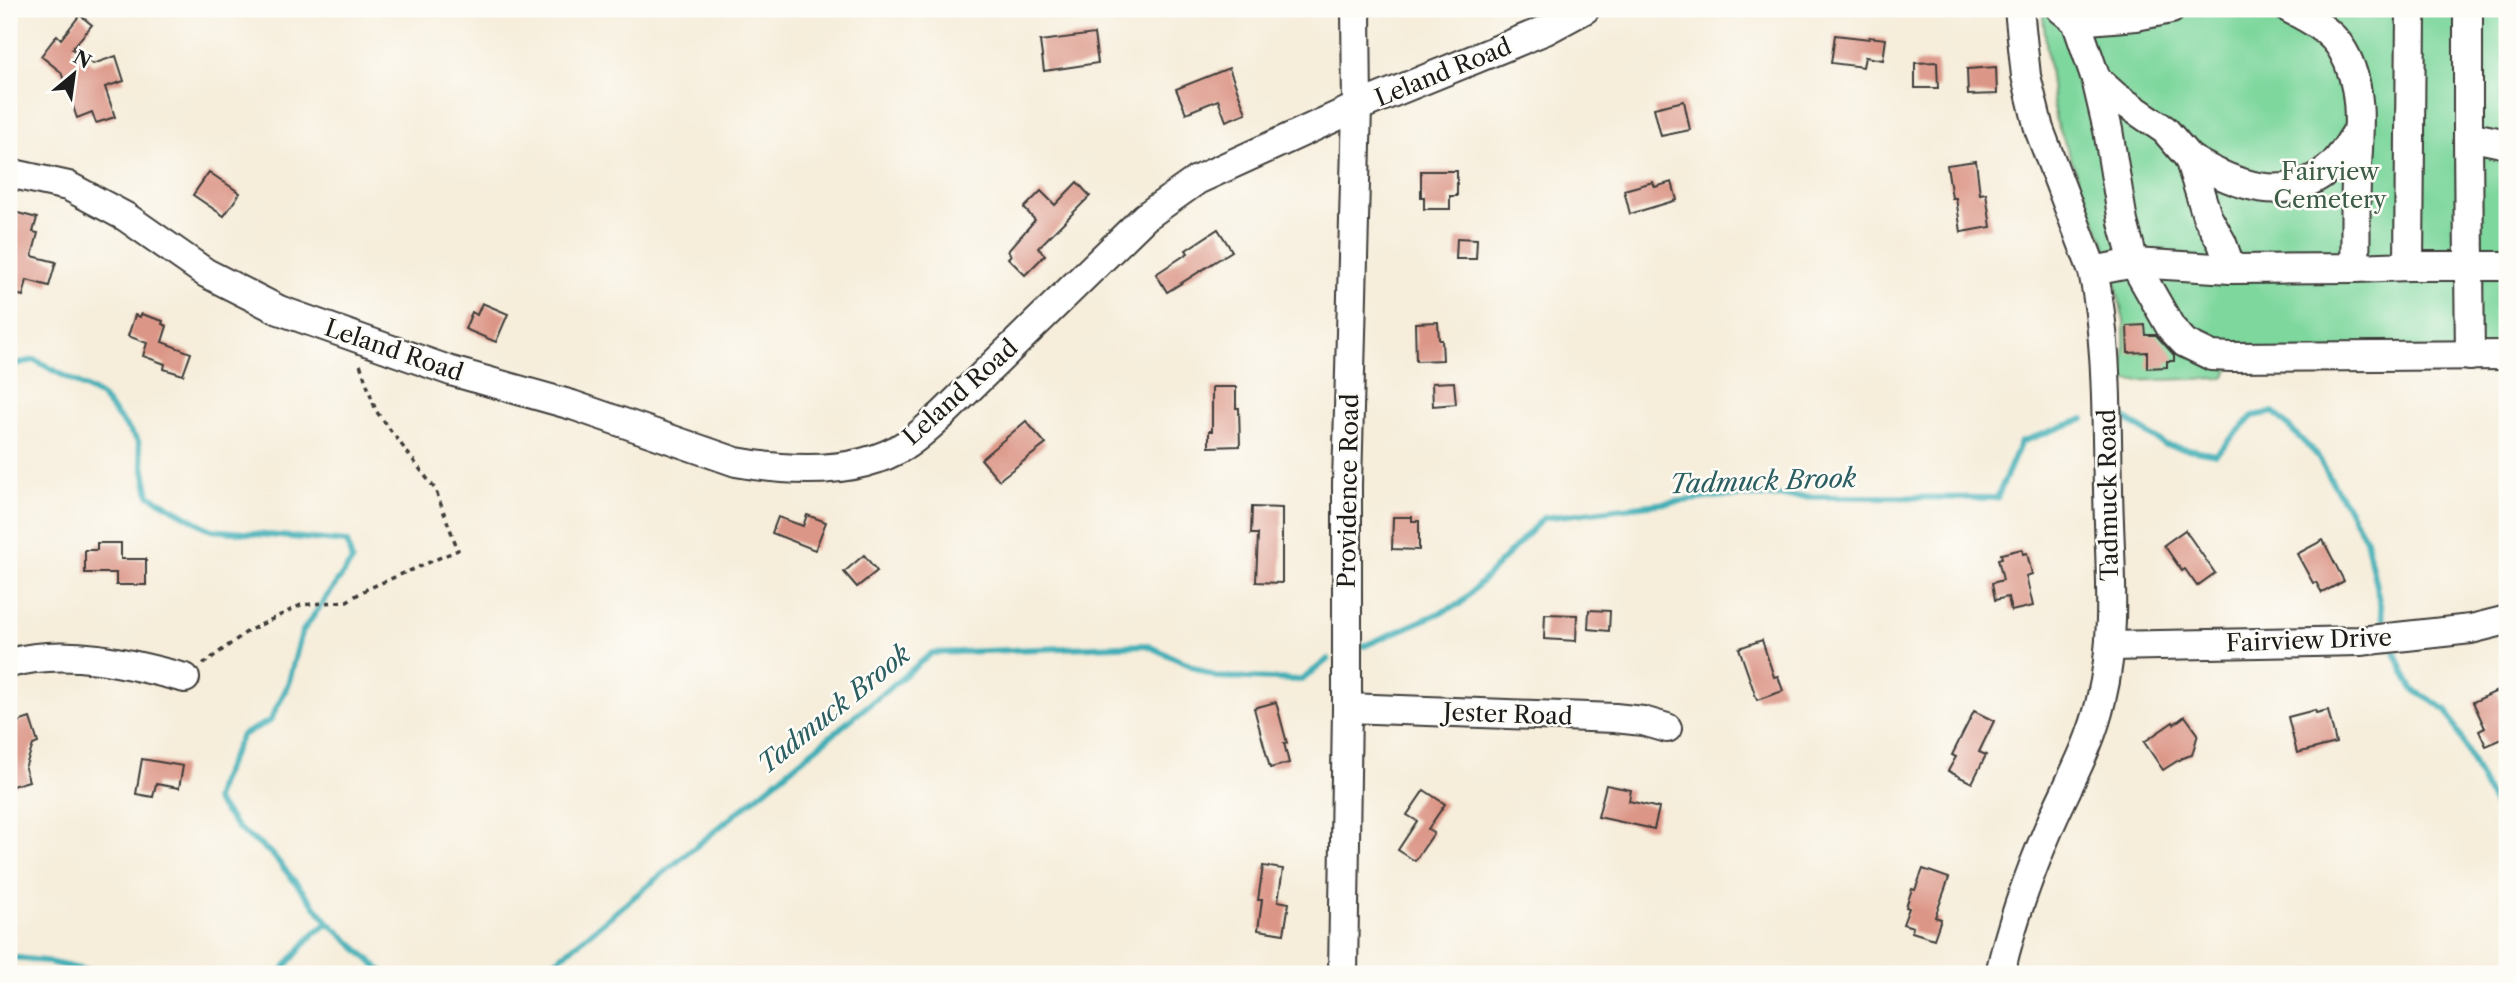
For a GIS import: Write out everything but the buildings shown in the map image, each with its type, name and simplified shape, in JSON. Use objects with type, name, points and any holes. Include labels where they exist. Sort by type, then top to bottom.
[{"type":"street","name":"Providence Road","points":[[1343,974],[1347,470],[1357,107],[1356,9]]},
{"type":"street","name":"Leland Road","points":[[9,173],[68,186],[126,217],[206,273],[279,310],[451,371],[572,405],[736,462],[763,467],[840,467],[872,459],[906,444],[941,416],[1136,225],[1198,180],[1357,107],[1542,32],[1585,9]]},
{"type":"street","name":"Tadmuck Road","points":[[2000,974],[2028,878],[2079,767],[2101,700],[2110,646],[2102,326],[2093,271],[2039,129],[2026,76],[2019,9]]},
{"type":"street","points":[[2171,9],[2136,16],[2069,15],[2096,79],[2108,130],[2123,222],[2134,263],[2171,328],[2185,343],[2212,356],[2294,358],[2507,355]]},
{"type":"street","points":[[2290,9],[2327,32],[2343,49],[2355,76],[2358,99],[2355,268]]},
{"type":"street","points":[[2409,266],[2411,9]]},
{"type":"street","points":[[2468,9],[2470,356]]},
{"type":"street","points":[[2096,79],[2115,96],[2165,130],[2189,158],[2219,176],[2240,184],[2288,188],[2312,179],[2333,164],[2358,130]]},
{"type":"street","points":[[2468,136],[2507,144]]},
{"type":"street","points":[[2189,158],[2207,216],[2222,243],[2231,269]]},
{"type":"street","points":[[2093,271],[2134,263],[2231,269],[2507,266]]},
{"type":"street","name":"Fairview Drive","points":[[2110,646],[2361,641],[2471,629],[2507,620]]},
{"type":"street","points":[[9,663],[30,657],[79,656],[133,664],[185,678]]},
{"type":"street","name":"Jester Road","points":[[1347,708],[1615,718],[1643,721],[1667,728]]},
{"type":"path","points":[[185,678],[248,631],[301,605],[347,601],[367,589],[458,550],[435,489],[376,411],[350,335]]},
{"type":"green space","name":"Fairview Cemetery","points":[[2047,9],[2507,9],[2507,364],[2236,359],[2224,378],[2124,381],[2124,321],[2111,264],[2055,118],[2043,17]]},
{"type":"waterway","points":[[9,365],[35,360],[101,396],[138,441],[149,495],[211,530],[347,542],[352,561],[302,632],[288,685],[270,721],[242,735],[220,782],[215,800],[239,829],[272,854],[329,923]]},
{"type":"waterway","name":"Tadmuck Brook","points":[[2125,418],[2165,445],[2216,454],[2253,416],[2274,412],[2316,454],[2366,539],[2383,619]]},
{"type":"waterway","name":"Tadmuck Brook","points":[[1364,646],[1460,604],[1543,518],[1723,496],[1997,498],[2021,442],[2084,419]]},
{"type":"waterway","name":"Tadmuck Brook","points":[[540,974],[932,653],[1146,645],[1216,677],[1302,680],[1328,659]]},
{"type":"waterway","name":"Tadmuck Brook","points":[[2395,653],[2412,689],[2447,710],[2507,832]]},
{"type":"waterway","points":[[279,974],[314,933],[329,923],[385,974]]},
{"type":"waterway","points":[[9,957],[44,961],[102,974]]}]
